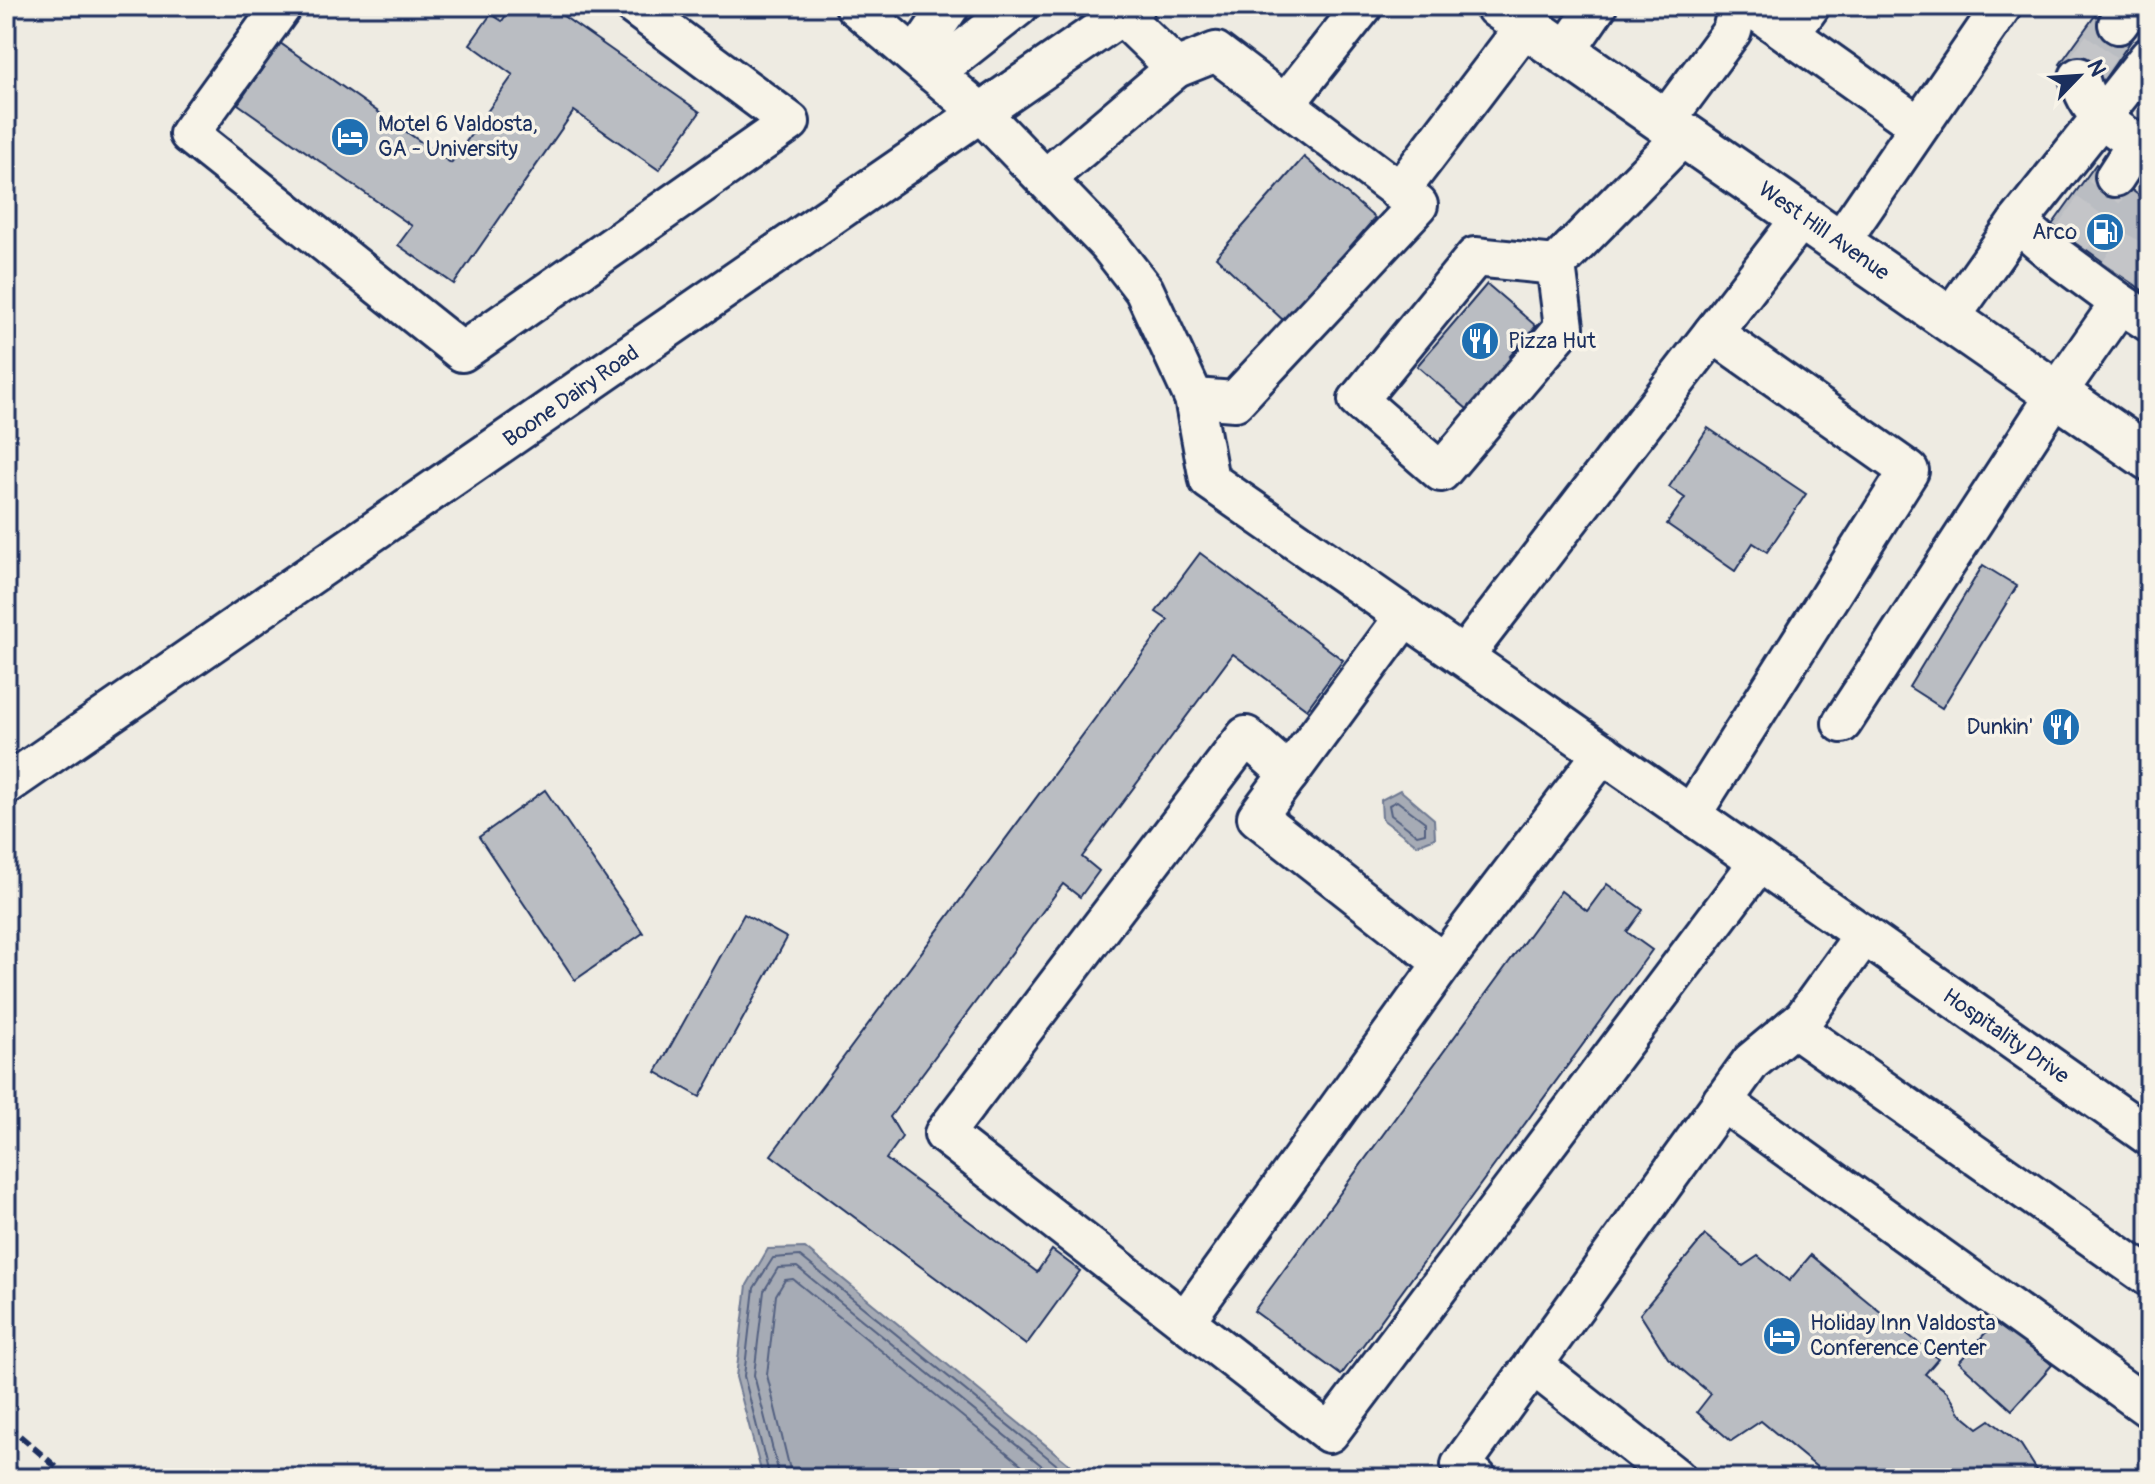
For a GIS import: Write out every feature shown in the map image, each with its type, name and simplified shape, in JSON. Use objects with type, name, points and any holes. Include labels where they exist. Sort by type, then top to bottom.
[{"type":"highway","name":"West Hill Avenue","points":[[1512,16],[2149,458]]},
{"type":"street","points":[[282,6],[189,134],[462,352],[790,122],[655,12]]},
{"type":"street","name":"Hospitality Drive","points":[[855,6],[981,113],[1109,245],[1144,290],[1194,398],[1209,480],[2149,1136]]},
{"type":"street","points":[[924,65],[950,6]]},
{"type":"street","points":[[924,65],[1019,6]]},
{"type":"street","points":[[1286,103],[1363,6]]},
{"type":"street","points":[[1566,51],[1597,6]]},
{"type":"street","points":[[1556,265],[1475,257],[1358,400],[1441,472],[1564,327],[1556,265],[1676,127],[1732,31],[1738,6]]},
{"type":"street","points":[[1750,6],[1800,20],[1919,126]]},
{"type":"street","points":[[1840,242],[2002,6]]},
{"type":"street","points":[[1123,9],[1176,68]]},
{"type":"street","name":"Boone Dairy Road","points":[[6,785],[981,113],[1123,9]]},
{"type":"street","points":[[1399,192],[1512,16]]},
{"type":"street","points":[[1045,179],[1176,68],[1216,52],[1418,205],[1235,401],[1194,398]]},
{"type":"street","points":[[1950,318],[2017,223],[2149,57]]},
{"type":"street","points":[[2079,77],[2082,92],[2101,120],[2143,147],[2115,177]]},
{"type":"street","points":[[1464,656],[1803,216]]},
{"type":"street","points":[[1842,723],[2057,393],[2130,302],[2065,249],[2017,223]]},
{"type":"street","points":[[1691,815],[1909,471],[1713,333]]},
{"type":"street","points":[[1405,616],[1257,817],[1443,963]]},
{"type":"street","points":[[1289,774],[1246,736],[944,1134],[1329,1433],[1759,862]]},
{"type":"street","points":[[1185,1321],[1443,963],[1603,753]]},
{"type":"street","points":[[1477,1478],[1461,1465],[1751,1062],[1804,1018],[1864,935]]},
{"type":"street","points":[[1793,1027],[2149,1277]]},
{"type":"street","points":[[1722,1101],[2149,1408]]},
{"type":"street","points":[[1533,1365],[1676,1478]]},
{"type":"water","points":[[1400,790],[1434,819],[1435,838],[1417,845],[1382,819],[1381,800]]},
{"type":"water","points":[[805,1248],[1086,1478],[763,1478],[736,1377],[747,1285],[768,1249]]},
{"type":"building","name":"Motel 6 Valdosta, GA - University","points":[[512,6],[549,6],[700,112],[659,170],[574,111],[454,284],[398,245],[412,226],[238,104],[280,43],[451,163],[513,75],[470,44],[491,14],[502,21]]},
{"type":"building","points":[[2099,10],[2135,35],[2097,90],[2060,64]]},
{"type":"building","points":[[1304,157],[1375,218],[1285,322],[1216,257]]},
{"type":"building","name":"Arco","points":[[2096,164],[2144,199],[2149,191],[2149,295],[2052,225]]},
{"type":"building","name":"Pizza Hut","points":[[1487,284],[1536,326],[1510,356],[1520,365],[1500,388],[1492,381],[1467,409],[1417,366]]},
{"type":"building","points":[[1708,428],[1806,494],[1767,552],[1753,543],[1735,571],[1667,524],[1685,498],[1669,487]]},
{"type":"building","points":[[1200,553],[1343,660],[1307,709],[1233,654],[1082,857],[1099,871],[1080,897],[1063,884],[890,1117],[902,1137],[886,1159],[1037,1272],[1052,1250],[1080,1271],[1026,1345],[771,1155],[1168,620],[1156,612]]},
{"type":"building","points":[[1983,565],[2017,586],[1942,708],[1909,687]]},
{"type":"building","points":[[545,790],[643,933],[575,980],[479,837]]},
{"type":"building","points":[[1607,884],[1643,910],[1627,932],[1652,950],[1341,1375],[1254,1311],[1561,891],[1587,911]]},
{"type":"building","points":[[744,914],[787,938],[700,1097],[656,1072]]},
{"type":"building","name":"Holiday Inn Valdosta Conference Center","points":[[1705,1235],[1743,1266],[1758,1256],[1789,1281],[1811,1255],[1938,1359],[1925,1374],[1947,1392],[1961,1414],[1978,1428],[1990,1420],[2021,1445],[2042,1478],[1830,1478],[1761,1421],[1731,1441],[1697,1412],[1711,1394],[1668,1358],[1640,1314]]},
{"type":"building","points":[[1999,1318],[2052,1365],[2012,1410],[1959,1362]]},
{"type":"tunnel","points":[[2079,77],[2118,24]]},
{"type":"tunnel","points":[[2071,239],[2115,177]]},
{"type":"tunnel","points":[[2118,273],[2149,226]]},
{"type":"railway","points":[[6,1424],[69,1478]]},
{"type":"place","name":"Motel 6 Valdosta, GA - University","points":[[350,137]]},
{"type":"place","name":"Arco","points":[[2105,232]]},
{"type":"place","name":"Pizza Hut","points":[[1480,341]]},
{"type":"place","name":"Dunkin'","points":[[2061,727]]},
{"type":"place","name":"Holiday Inn Valdosta Conference Center","points":[[1782,1336]]}]
